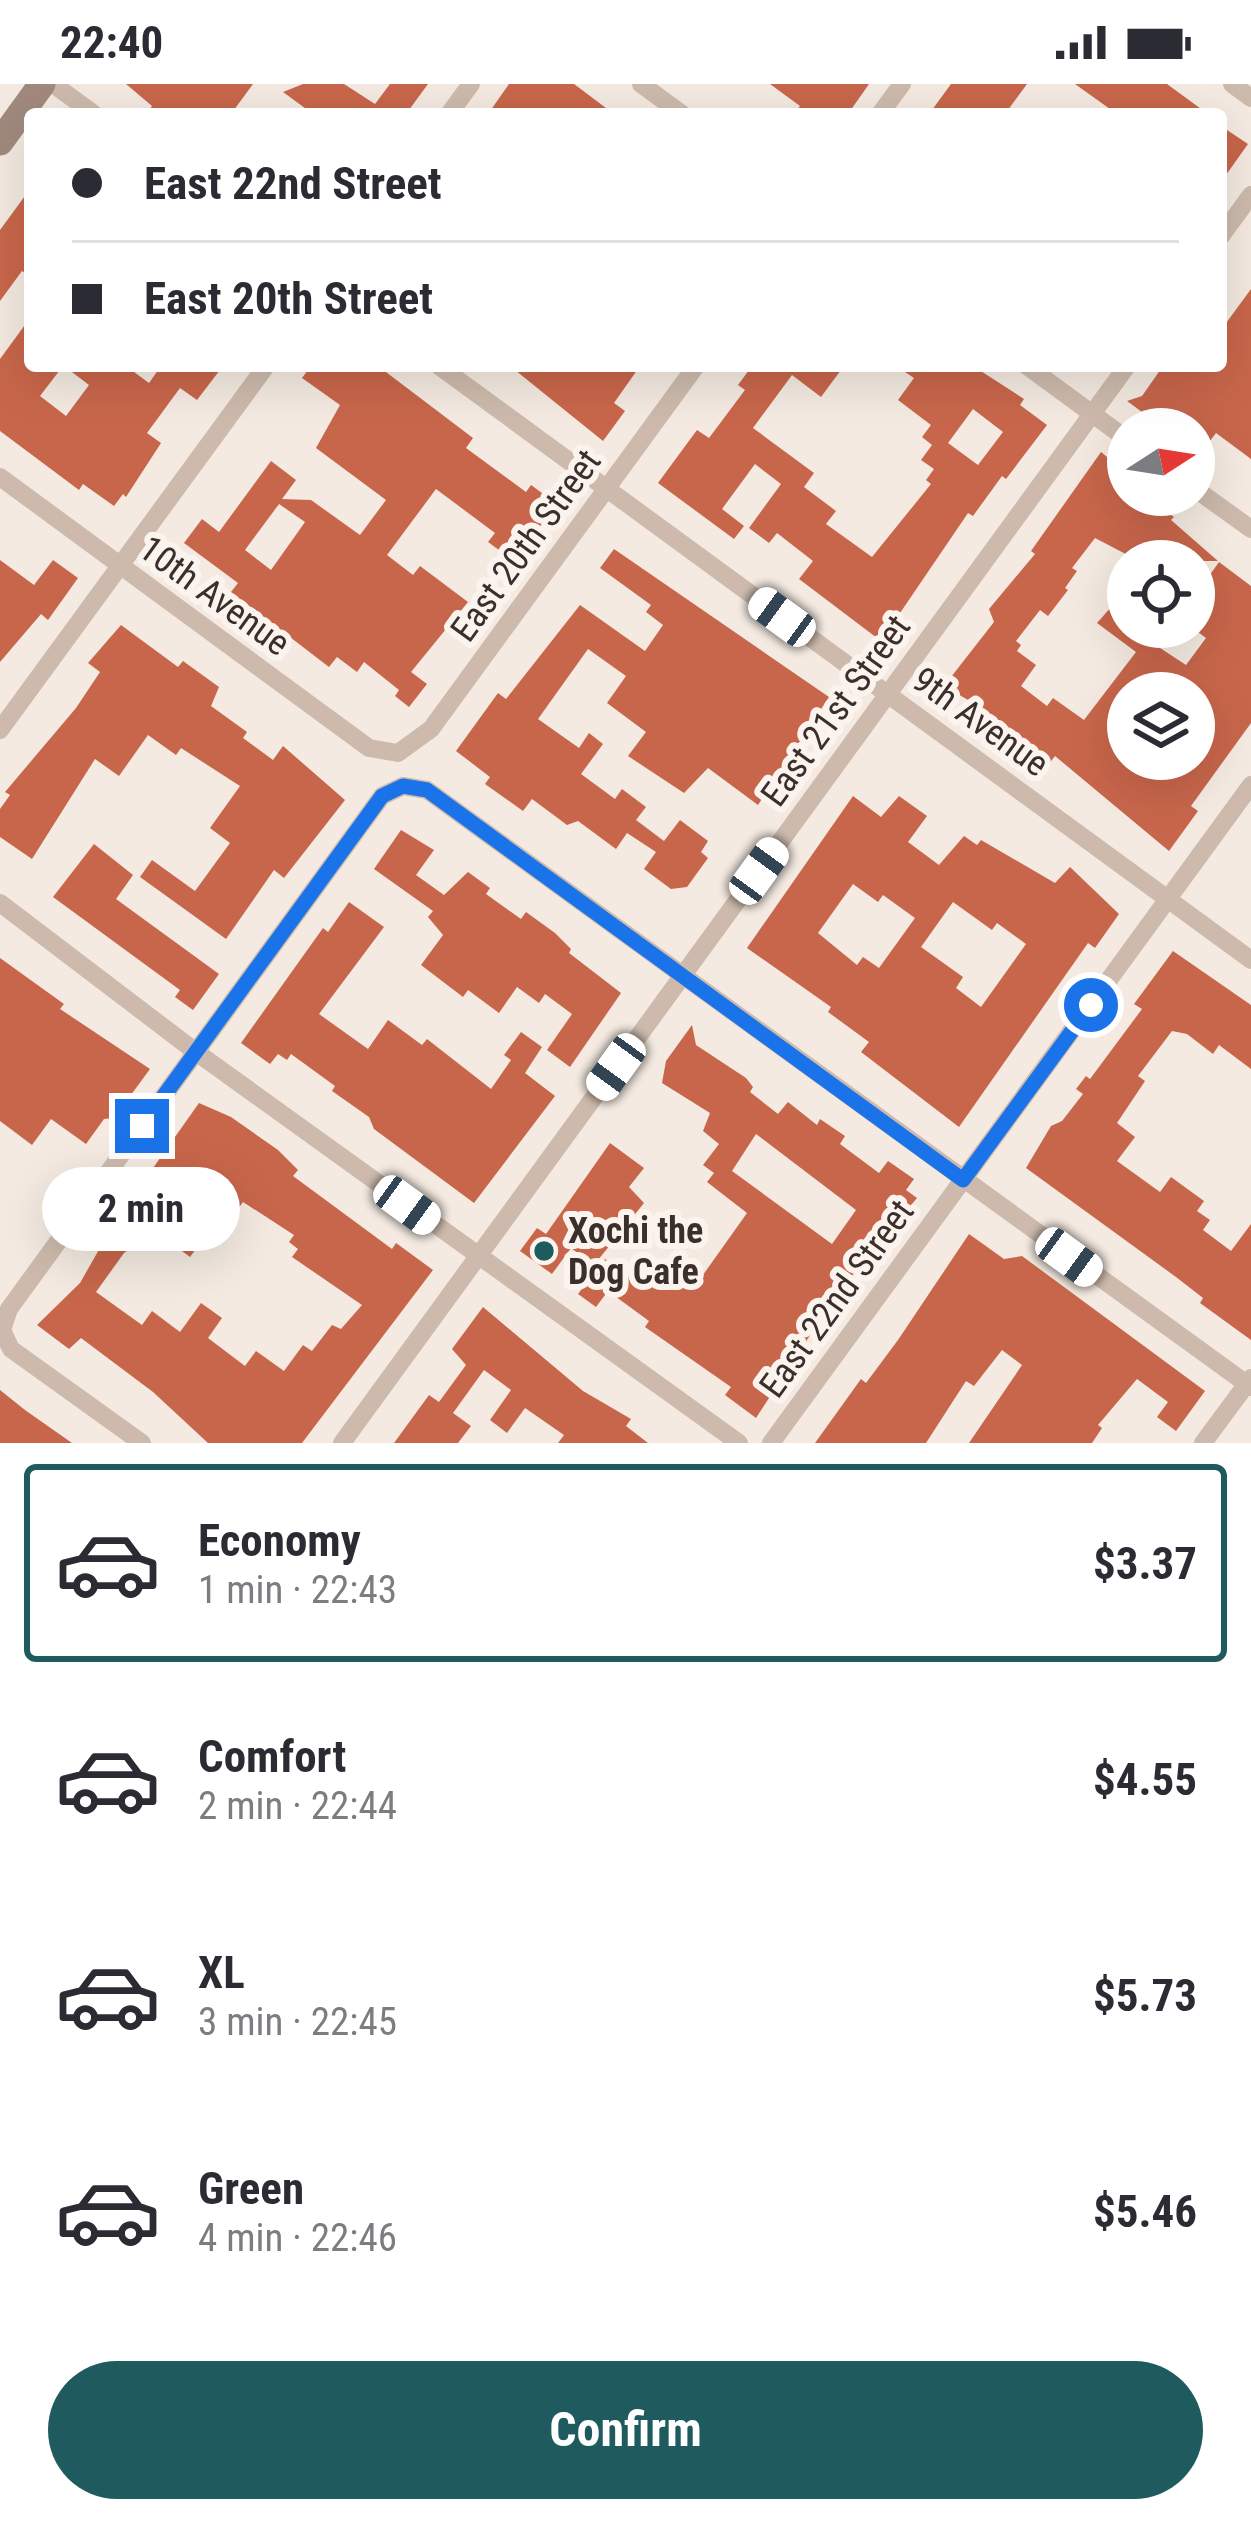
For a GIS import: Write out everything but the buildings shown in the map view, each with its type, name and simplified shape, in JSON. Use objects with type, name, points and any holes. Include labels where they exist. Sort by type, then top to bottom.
[{"type":"street","points":[[53,84],[86,108]]},
{"type":"street","points":[[640,84],[674,108]]},
{"type":"street","points":[[1232,84],[1251,98]]},
{"type":"street","points":[[0,142],[24,109]]},
{"type":"street","points":[[1227,228],[1251,195]]},
{"type":"street","points":[[0,730],[262,372]]},
{"type":"street","name":"9th Avenue","points":[[447,372],[1251,960]]},
{"type":"street","name":"East 20th Street","points":[[398,753],[431,729],[692,372]]},
{"type":"street","points":[[1035,372],[1107,425]]},
{"type":"street","name":"East 21st Street","points":[[342,1443],[1122,372]]},
{"type":"street","name":"10th Avenue","points":[[0,477],[369,748],[398,753]]},
{"type":"street","points":[[1215,503],[1251,530]]},
{"type":"street","name":"East 22nd Street","points":[[772,1443],[1251,785]]},
{"type":"street","points":[[142,1443],[11,1348],[2,1330],[9,1310],[382,796],[403,786],[427,790],[1250,1383],[1203,1443]]},
{"type":"street","points":[[0,903],[196,1052],[739,1443]]},
{"type":"place","name":"Xochi the Dog Cafe","points":[[544,1251]]},
{"type":"route","points":[[142,1126],[382,796],[403,786],[427,790],[963,1180],[1091,1005]]}]
